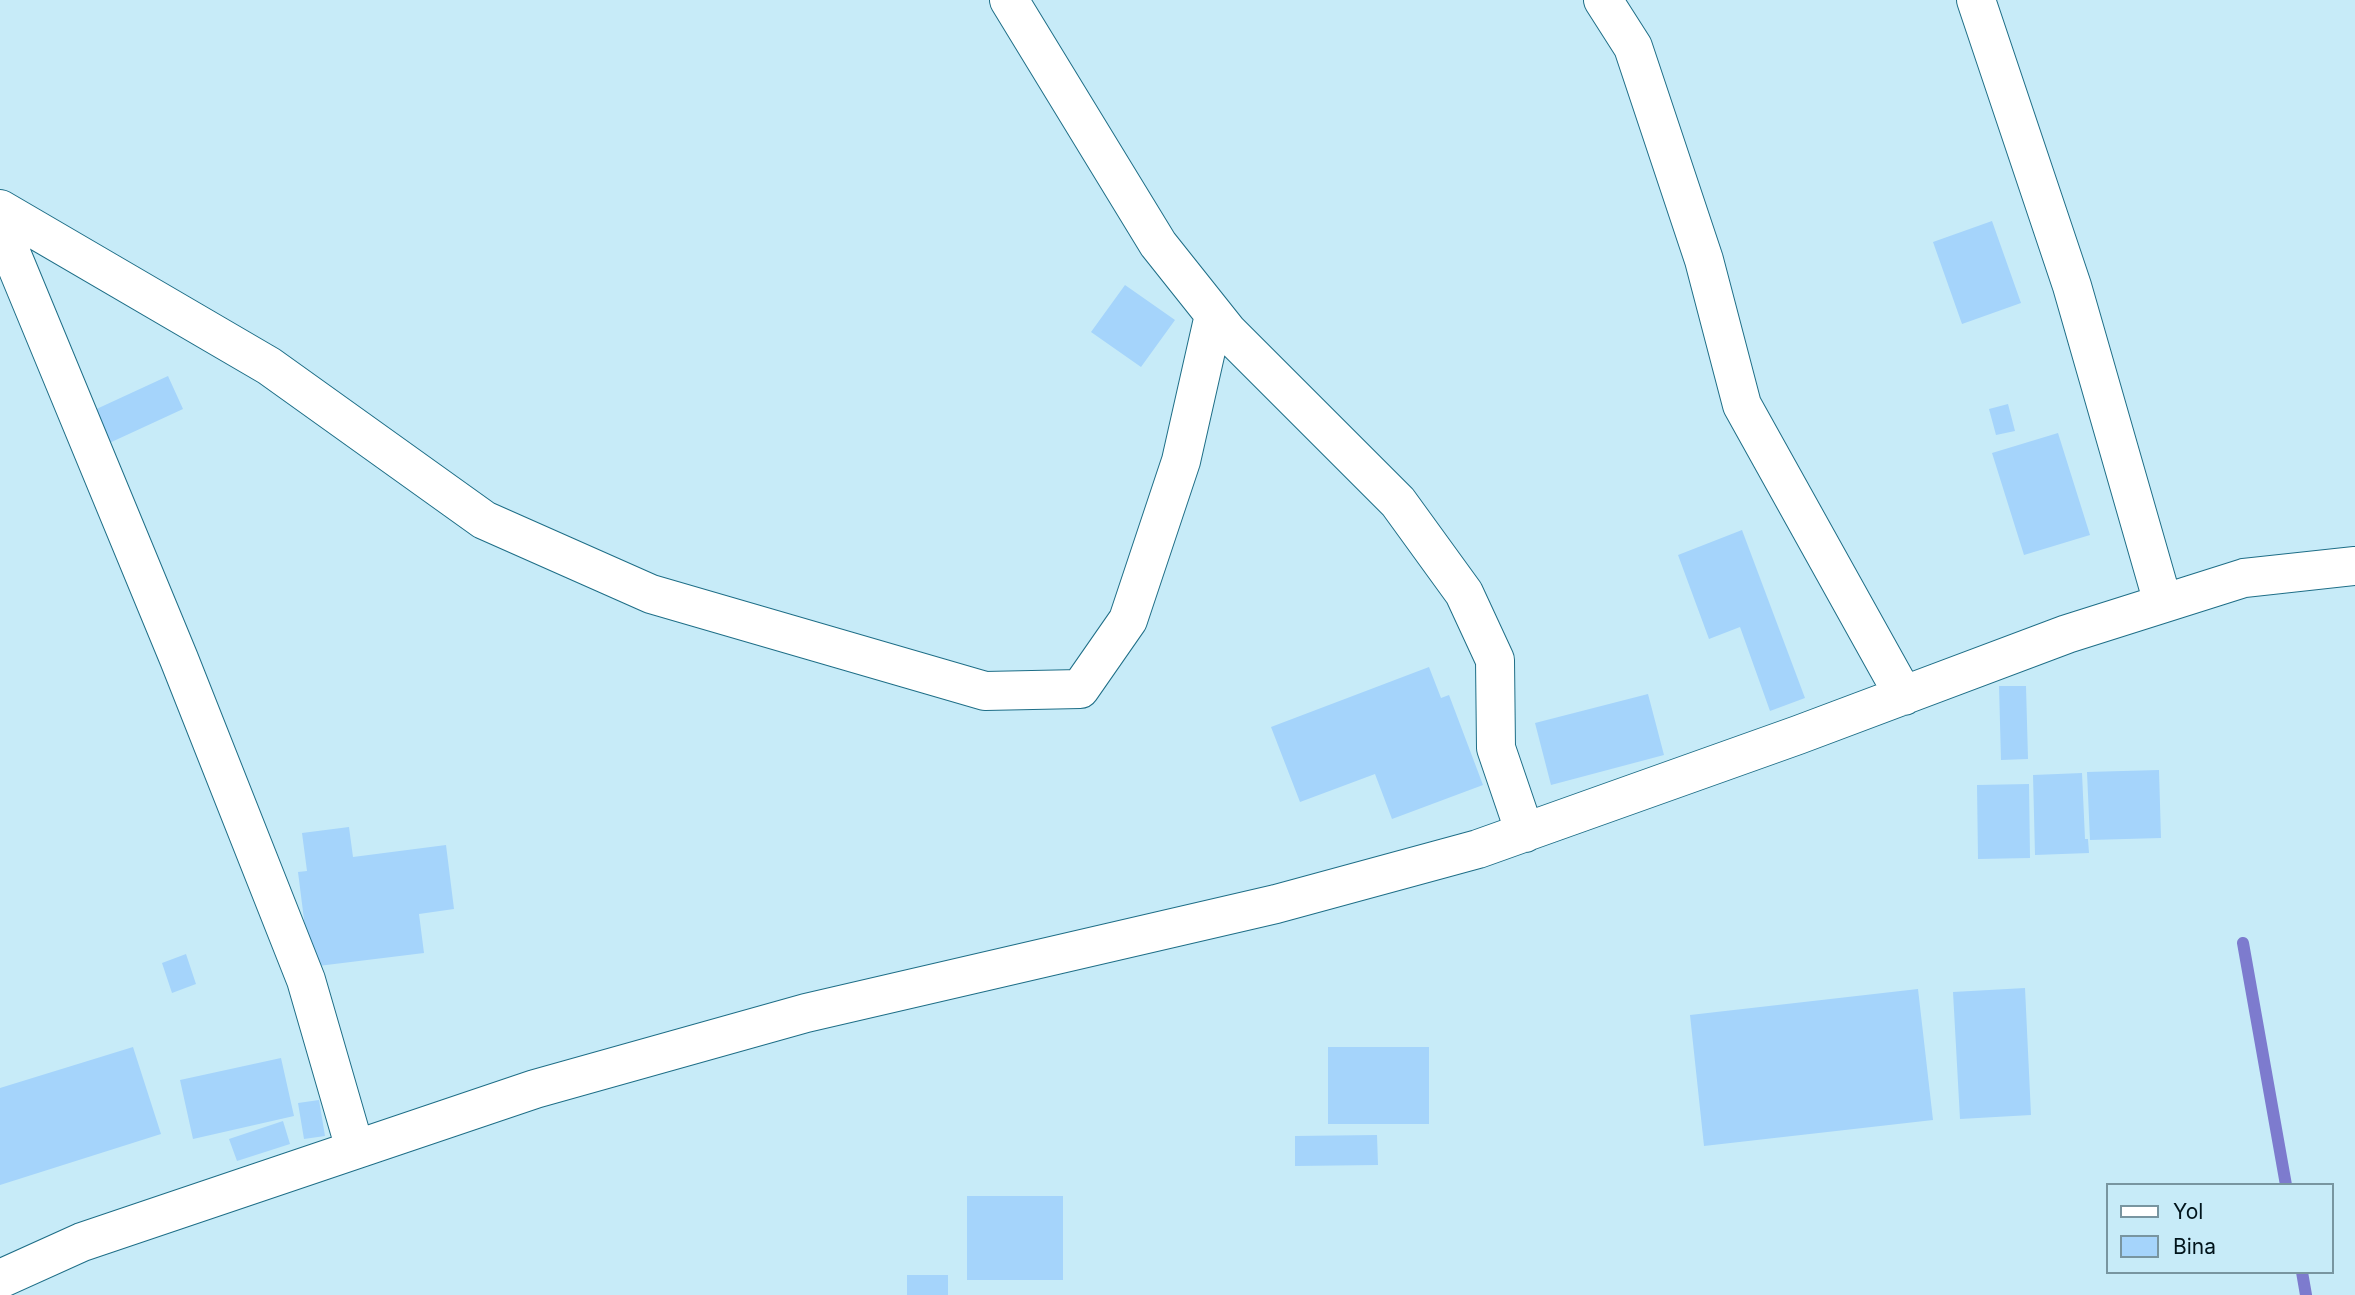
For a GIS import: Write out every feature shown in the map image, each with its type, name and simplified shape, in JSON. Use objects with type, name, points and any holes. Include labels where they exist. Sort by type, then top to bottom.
[{"type":"street","points":[[1009,0],[1158,244],[1228,332],[1398,502],[1464,593],[1495,660],[1496,748],[1525,833]]},
{"type":"street","points":[[1603,0],[1633,47],[1704,260],[1742,405],[1904,696]]},
{"type":"street","points":[[1976,0],[2072,286],[2163,603]]},
{"type":"street","points":[[0,209],[269,366],[484,520],[651,594],[985,691],[1080,689],[1128,620],[1181,461],[1214,314]]},
{"type":"street","points":[[0,226],[179,659],[306,980],[355,1149]]},
{"type":"street","points":[[0,1279],[82,1242],[535,1089],[793,1016],[1276,904],[1478,849],[1904,696],[2067,634],[2163,603],[2244,578],[2355,566]]},
{"type":"building","points":[[1992,221],[2021,303],[1962,324],[1933,242]]},
{"type":"building","points":[[1125,285],[1175,320],[1141,367],[1091,332]]},
{"type":"building","points":[[168,376],[183,409],[105,445],[90,412]]},
{"type":"building","points":[[2008,404],[2015,431],[1996,435],[1989,409]]},
{"type":"building","points":[[2058,433],[2090,535],[2024,555],[1992,453]]},
{"type":"building","points":[[1742,530],[1805,698],[1770,711],[1740,627],[1709,639],[1678,555]]},
{"type":"building","points":[[1429,667],[1441,698],[1449,695],[1483,785],[1392,819],[1375,774],[1300,802],[1271,727]]},
{"type":"building","points":[[1999,686],[2026,686],[2028,759],[2001,760]]},
{"type":"building","points":[[1648,694],[1664,755],[1551,785],[1535,723]]},
{"type":"building","points":[[2159,770],[2161,838],[2090,840],[2087,772]]},
{"type":"building","points":[[2082,773],[2085,839],[2088,839],[2089,853],[2035,855],[2033,775]]},
{"type":"building","points":[[2029,784],[2030,858],[1978,859],[1977,785]]},
{"type":"building","points":[[349,827],[353,857],[446,845],[454,909],[419,914],[424,953],[310,967],[298,872],[307,871],[302,833]]},
{"type":"building","points":[[186,954],[196,984],[172,993],[162,963]]},
{"type":"building","points":[[2025,988],[2031,1115],[1960,1119],[1953,992]]},
{"type":"building","points":[[1918,989],[1933,1120],[1704,1146],[1690,1015]]},
{"type":"building","points":[[133,1047],[161,1134],[0,1185],[0,1088]]},
{"type":"building","points":[[1328,1047],[1429,1047],[1429,1124],[1328,1124]]},
{"type":"building","points":[[281,1058],[294,1116],[193,1139],[180,1080]]},
{"type":"building","points":[[319,1100],[325,1136],[304,1139],[298,1103]]},
{"type":"building","points":[[283,1121],[290,1144],[237,1161],[229,1139]]},
{"type":"building","points":[[1377,1135],[1378,1165],[1295,1166],[1295,1136]]},
{"type":"building","points":[[967,1196],[1063,1196],[1063,1280],[967,1280]]},
{"type":"building","points":[[907,1275],[948,1275],[948,1295],[907,1295]]},
{"type":"waterway","points":[[2243,943],[2286,1183]]},
{"type":"waterway","points":[[2302,1274],[2306,1295]]}]
